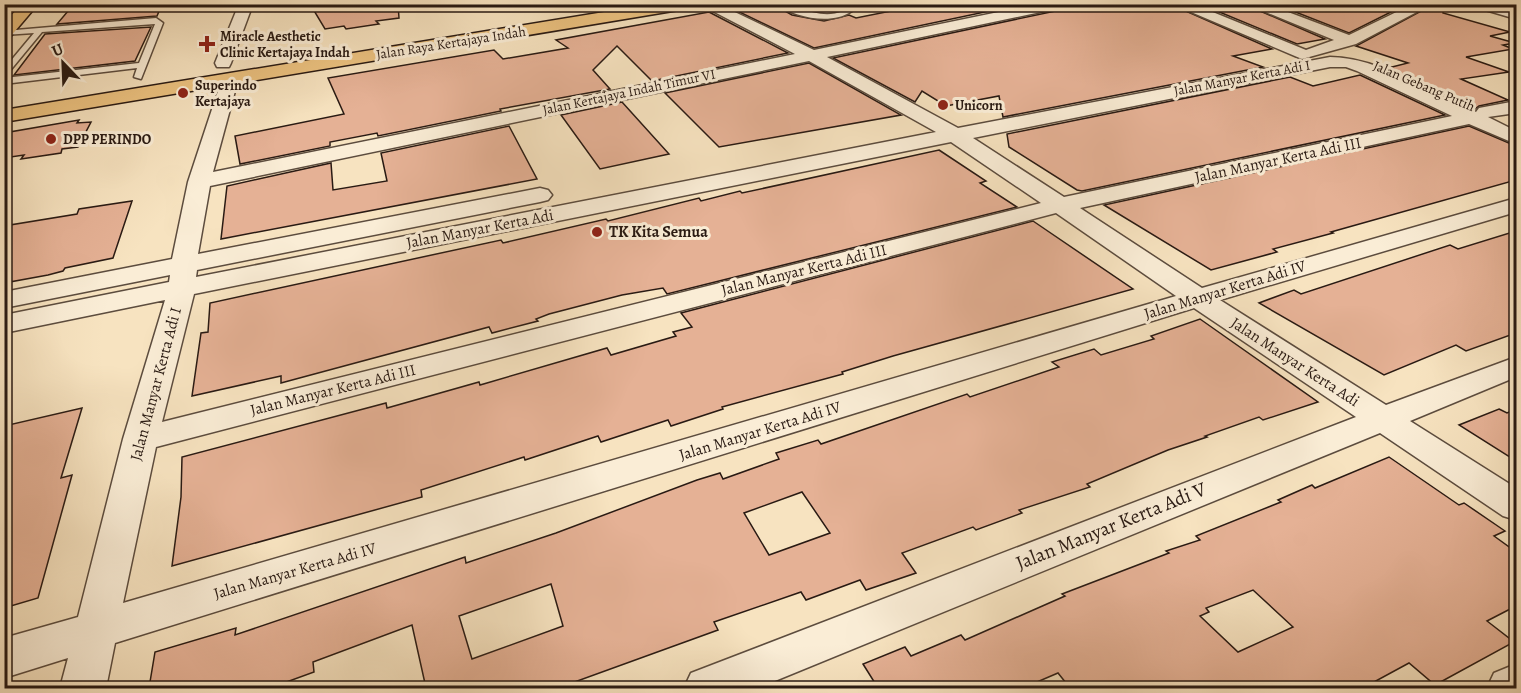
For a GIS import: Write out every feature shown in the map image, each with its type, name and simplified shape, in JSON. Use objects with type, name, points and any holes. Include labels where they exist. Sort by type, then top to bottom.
[{"type":"main road","points":[[4,33],[31,4]]},
{"type":"main road","name":"Jalan Raya Kertajaya Indah","points":[[4,116],[226,72],[601,4]]},
{"type":"main road","name":"Jalan Raya Kertajaya Indah","points":[[4,98],[140,71],[226,72],[685,4]]},
{"type":"street","name":"Jalan Manyar Kerta Adi I","points":[[83,688],[140,439],[183,276],[199,182],[226,72],[246,4]]},
{"type":"street","name":"Jalan Manyar Kerta Adi","points":[[705,4],[811,55],[944,126],[1198,298],[1516,506]]},
{"type":"street","name":"Jalan Kertajaya Indah Timur VI","points":[[199,182],[1060,4]]},
{"type":"street","points":[[1179,4],[1302,54]]},
{"type":"street","points":[[1253,4],[1350,41]]},
{"type":"street","points":[[1032,102],[1302,54],[1350,41],[1425,4]]},
{"type":"street","points":[[1480,4],[1516,15]]},
{"type":"street","name":"Jalan Gebang Putih","points":[[1332,46],[1479,114],[1516,125]]},
{"type":"street","name":"Jalan Manyar Kerta Adi I","points":[[944,126],[1330,62],[1353,63],[1479,114],[1516,138]]},
{"type":"street","name":"Jalan Manyar Kerta Adi III","points":[[140,439],[1061,205],[1516,107]]},
{"type":"street","name":"Jalan Manyar Kerta Adi","points":[[4,300],[183,276],[944,126]]},
{"type":"street","name":"Jalan Manyar Kerta Adi IV","points":[[4,658],[571,489],[1198,298],[1516,205]]},
{"type":"street","name":"Jalan Manyar Kerta Adi","points":[[4,324],[183,276]]},
{"type":"street","name":"Jalan Manyar Kerta Adi V","points":[[707,688],[1516,366]]},
{"type":"street","points":[[1510,688],[1516,685]]},
{"type":"lane","points":[[778,4],[811,15],[834,16],[848,11],[837,4]]},
{"type":"lane","points":[[4,33],[153,20],[159,22],[140,71],[4,81]]},
{"type":"lane","points":[[4,75],[40,30]]},
{"type":"building","points":[[74,4],[162,4],[157,16],[57,24]]},
{"type":"building","points":[[310,4],[398,4],[399,18],[376,21],[379,24],[346,29],[344,26],[325,29]]},
{"type":"building","points":[[747,4],[773,4],[792,15],[824,21],[849,15],[856,18],[926,4],[1023,4],[814,48],[731,8]]},
{"type":"building","points":[[793,4],[825,4],[838,10],[817,11]]},
{"type":"building","points":[[1069,4],[1170,4],[1272,49],[1233,56],[1263,67],[1003,117],[999,96],[946,106],[922,91],[915,102],[833,58],[1060,10]]},
{"type":"building","points":[[1200,4],[1244,4],[1325,39],[1297,44]]},
{"type":"building","points":[[1275,4],[1407,4],[1349,33]]},
{"type":"building","points":[[1434,4],[1444,4],[1443,13],[1510,32],[1490,36],[1515,43],[1503,45],[1513,49],[1466,57],[1509,72],[1461,79],[1508,100],[1479,106],[1475,109],[1388,68],[1408,63],[1356,46]]},
{"type":"building","points":[[709,12],[788,53],[652,81],[617,46],[593,70],[610,89],[500,109],[501,111],[378,136],[377,133],[330,142],[330,146],[240,164],[235,136],[344,114],[328,78],[494,50],[503,59],[568,48],[556,40]]},
{"type":"building","points":[[151,27],[135,61],[14,75],[45,34]]},
{"type":"building","points":[[809,63],[901,115],[719,147],[665,93]]},
{"type":"building","points":[[1360,75],[1445,115],[1082,191],[1009,147],[1007,134],[1290,77],[1313,86]]},
{"type":"building","points":[[622,102],[669,154],[600,169],[561,115]]},
{"type":"building","name":"DPP PERINDO","points":[[79,120],[77,123],[91,122],[78,147],[62,149],[61,153],[21,159],[24,155],[4,158],[4,133]]},
{"type":"building","points":[[509,126],[537,179],[221,239],[227,186],[331,163],[333,190],[387,181],[381,153]]},
{"type":"building","points":[[1469,126],[1516,146],[1516,180],[1273,249],[1277,252],[1211,270],[1104,205]]},
{"type":"building","points":[[939,150],[986,181],[980,183],[1017,207],[667,294],[663,288],[622,295],[549,314],[536,319],[538,321],[492,333],[489,327],[281,383],[281,376],[192,396],[201,333],[208,332],[210,303],[501,240],[503,243],[606,219],[608,221],[699,198],[701,201],[740,191],[742,193]]},
{"type":"building","points":[[132,201],[113,258],[65,268],[63,271],[48,275],[4,283],[4,226],[77,214],[79,209]]},
{"type":"building","points":[[1033,221],[1133,289],[893,356],[842,372],[843,374],[722,407],[723,409],[671,426],[668,420],[601,442],[598,436],[525,460],[524,457],[421,490],[422,497],[172,566],[181,497],[182,457],[386,403],[387,408],[479,382],[480,385],[607,348],[611,355],[676,336],[673,332],[692,327],[681,313]]},
{"type":"building","points":[[1516,231],[1516,333],[1466,351],[1456,345],[1384,375],[1259,303],[1294,290],[1301,294],[1450,245],[1458,249]]},
{"type":"building","points":[[1200,319],[1318,402],[1263,420],[1259,417],[1205,436],[1207,437],[1168,450],[1087,484],[1090,487],[1019,510],[1022,513],[976,530],[973,527],[902,553],[916,573],[866,590],[860,580],[806,600],[801,592],[714,622],[718,630],[558,688],[426,688],[412,625],[313,662],[314,672],[270,688],[149,688],[155,652],[236,628],[235,635],[465,557],[466,563],[556,533],[697,480],[720,473],[723,479],[779,459],[776,453],[818,440],[821,444],[967,394],[970,397],[1059,367],[1052,362],[1094,349],[1101,355],[1154,339],[1151,336]],"holes":[[[802,492],[830,533],[769,555],[744,513]],[[551,584],[563,626],[472,659],[459,616]]]},
{"type":"building","points":[[82,408],[61,478],[72,475],[38,598],[4,608],[4,426]]},
{"type":"building","points":[[1499,409],[1507,413],[1516,409],[1516,461],[1459,425]]},
{"type":"building","points":[[1389,457],[1459,505],[1464,503],[1505,531],[1494,536],[1516,552],[1516,606],[1487,621],[1514,642],[1435,685],[1409,663],[1363,688],[1070,688],[1058,673],[1023,688],[878,688],[863,664],[905,647],[911,656],[961,635],[965,640],[1065,596],[1062,594],[1169,553],[1166,551],[1200,540],[1196,536],[1281,502],[1278,500],[1312,485],[1315,488]],"holes":[[[1253,590],[1293,627],[1238,652],[1200,616],[1209,612],[1206,608]]]},
{"type":"place","name":"Miracle Aesthetic Clinic Kertajaya Indah","points":[[207,44]]},
{"type":"place","name":"Superindo Kertajaya","points":[[183,93]]},
{"type":"place","name":"Unicorn","points":[[943,105]]},
{"type":"place","name":"DPP PERINDO","points":[[51,139]]},
{"type":"place","name":"TK Kita Semua","points":[[597,232]]}]
